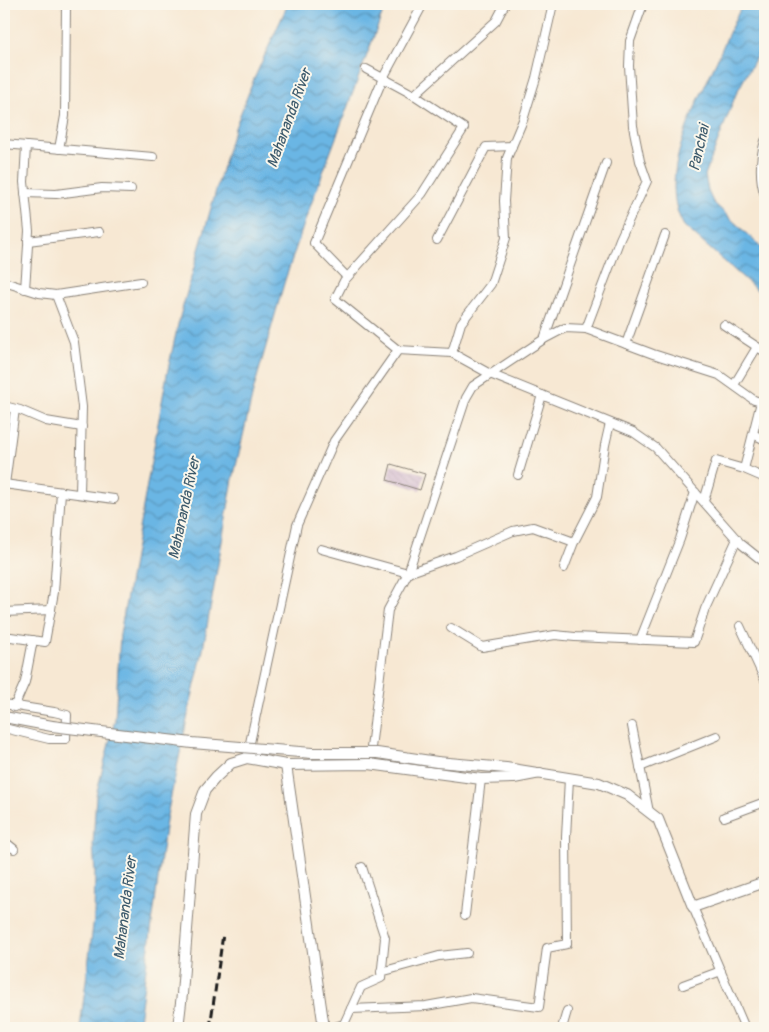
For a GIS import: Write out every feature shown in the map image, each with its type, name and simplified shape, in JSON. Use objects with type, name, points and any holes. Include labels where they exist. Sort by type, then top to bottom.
[{"type":"street","points":[[59,149],[65,116],[66,4]]},
{"type":"street","points":[[347,277],[314,243],[382,78],[423,4]]},
{"type":"street","points":[[414,95],[496,21],[506,4]]},
{"type":"street","points":[[452,353],[461,323],[491,284],[506,238],[504,201],[506,158],[523,120],[536,78],[553,4]]},
{"type":"street","points":[[586,329],[620,239],[647,181],[632,126],[629,66],[630,41],[643,4]]},
{"type":"street","points":[[366,69],[414,95],[464,128],[422,194],[347,277],[335,299],[398,350],[452,353],[490,374],[633,432],[656,448],[736,539],[765,563]]},
{"type":"street","points":[[765,141],[762,151],[762,187],[765,195]]},
{"type":"street","points":[[4,144],[152,157]]},
{"type":"street","points":[[25,289],[29,231],[24,182],[26,146]]},
{"type":"street","points":[[437,240],[486,147],[512,146]]},
{"type":"street","points":[[544,339],[606,163]]},
{"type":"street","points":[[25,193],[56,194],[102,188],[132,189]]},
{"type":"street","points":[[28,241],[99,232]]},
{"type":"street","points":[[626,344],[666,235]]},
{"type":"street","points":[[4,282],[39,294],[56,295],[140,282]]},
{"type":"street","points":[[56,295],[74,342],[82,407],[80,494]]},
{"type":"street","points":[[724,325],[765,352]]},
{"type":"street","points":[[368,764],[388,610],[408,573],[466,398],[473,386],[544,339],[565,328],[586,329],[719,375],[754,400],[763,403],[744,469]]},
{"type":"street","points":[[734,385],[757,347]]},
{"type":"street","points":[[246,758],[297,525],[334,441],[398,350]]},
{"type":"street","points":[[518,475],[542,395]]},
{"type":"street","points":[[4,406],[46,421],[82,427]]},
{"type":"street","points":[[15,409],[4,484],[114,499]]},
{"type":"street","points":[[564,568],[574,542],[597,497],[610,423]]},
{"type":"street","points":[[753,434],[765,440]]},
{"type":"street","points":[[704,501],[716,461],[744,469],[765,478]]},
{"type":"street","points":[[4,636],[45,642],[54,592],[61,492]]},
{"type":"street","points":[[640,640],[680,539],[695,492]]},
{"type":"street","points":[[321,550],[408,573],[456,556],[513,531],[533,527],[574,542]]},
{"type":"street","points":[[451,628],[482,647],[555,634],[575,637],[694,642],[705,609],[736,539]]},
{"type":"street","points":[[4,612],[51,610]]},
{"type":"street","points":[[740,626],[765,680]]},
{"type":"street","points":[[14,707],[25,682],[33,640]]},
{"type":"street","points":[[4,704],[67,715],[66,739],[49,739],[4,728]]},
{"type":"street","points":[[4,717],[52,726],[192,743],[303,753],[377,753],[437,762],[506,768],[599,783],[627,795],[658,818],[693,907],[745,1028]]},
{"type":"street","points":[[632,726],[649,812]]},
{"type":"street","points":[[640,767],[717,736]]},
{"type":"street","points":[[178,1028],[196,814],[205,790],[232,762],[246,758],[286,765],[368,764],[481,779],[514,778],[540,773]]},
{"type":"street","points":[[286,765],[324,1028]]},
{"type":"street","points":[[351,1009],[426,1006],[471,998],[538,1007],[547,948],[567,944],[566,837],[569,778]]},
{"type":"street","points":[[465,916],[481,779]]},
{"type":"street","points":[[724,817],[765,802]]},
{"type":"street","points":[[4,841],[14,849]]},
{"type":"street","points":[[332,1028],[344,1024],[361,987],[381,978],[384,938],[362,866]]},
{"type":"street","points":[[693,907],[765,882]]},
{"type":"street","points":[[382,972],[439,956],[468,954]]},
{"type":"street","points":[[683,985],[721,971]]},
{"type":"street","points":[[562,1028],[567,1011]]},
{"type":"water","name":"Mahananda River","points":[[288,4],[386,4],[307,215],[285,280],[254,388],[233,479],[202,655],[166,820],[138,1028],[80,1028],[94,918],[95,873],[93,845],[96,795],[115,720],[120,634],[167,374],[179,320],[231,138],[254,79]]},
{"type":"water","name":"Panchai","points":[[743,4],[765,4],[765,41],[736,94],[705,175],[708,191],[713,202],[765,251],[765,297],[684,226],[676,207],[674,187],[676,166],[688,124]]},
{"type":"building","points":[[391,464],[425,474],[420,490],[387,480]]},
{"type":"railway","points":[[210,1028],[223,934]]}]
